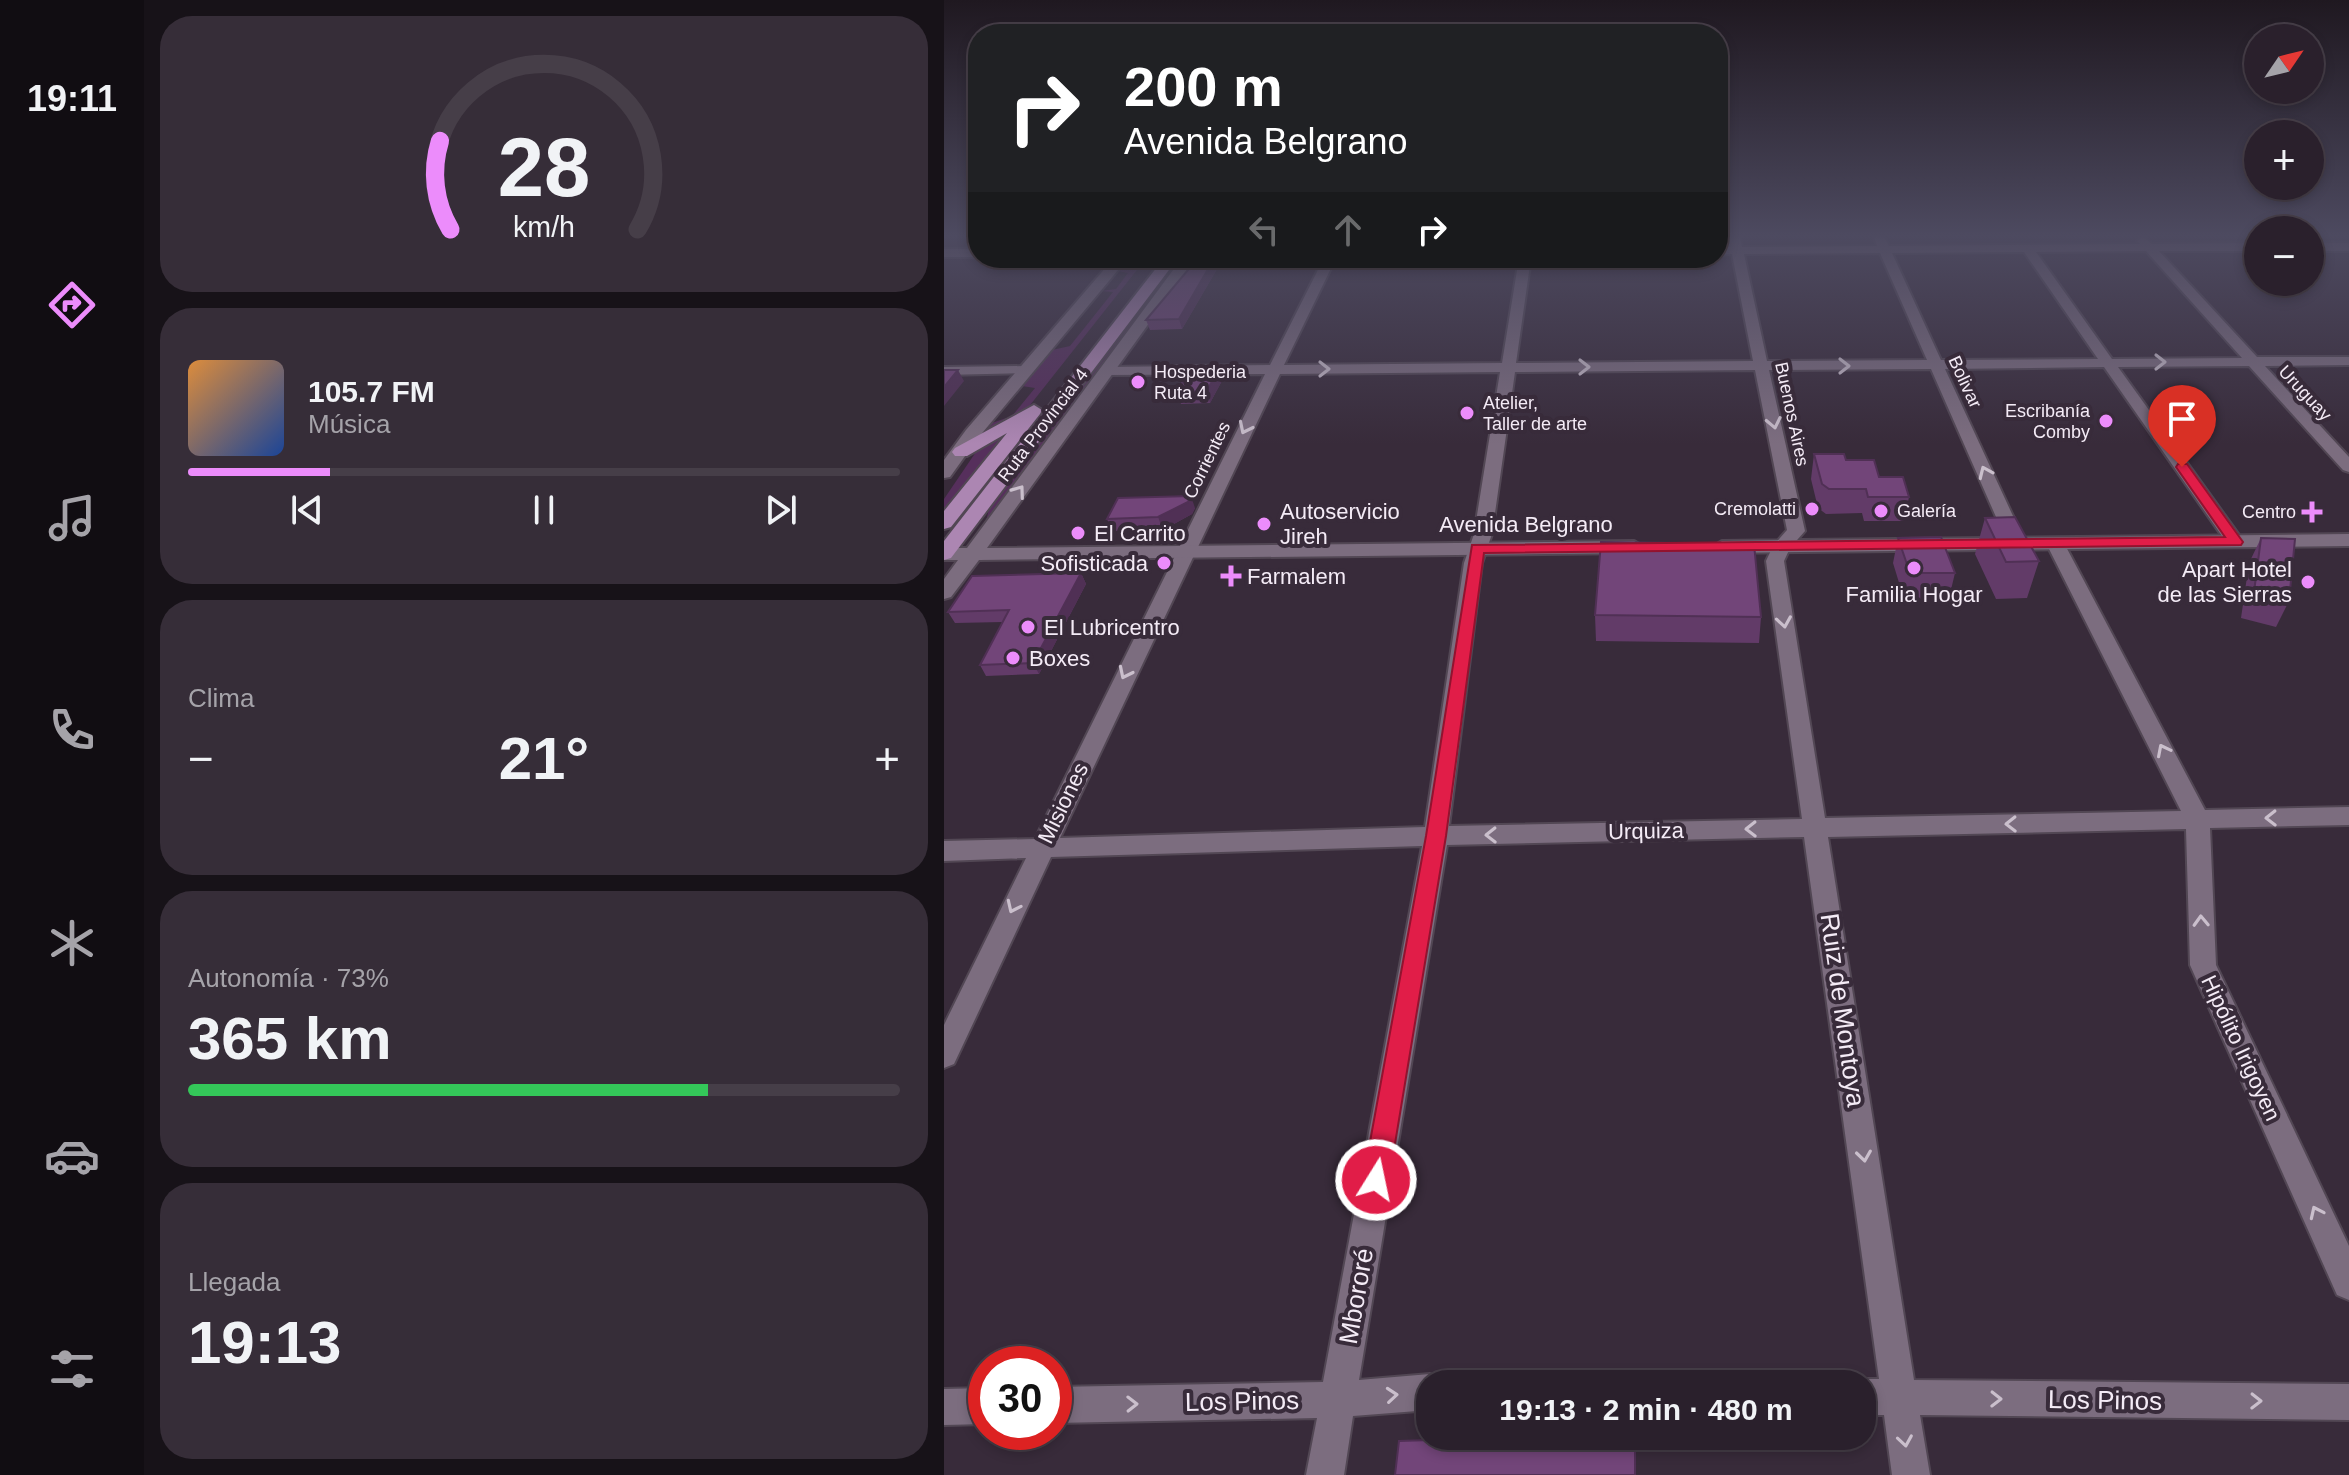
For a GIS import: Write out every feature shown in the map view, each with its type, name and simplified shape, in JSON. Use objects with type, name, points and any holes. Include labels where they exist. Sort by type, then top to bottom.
[{"type":"main road","points":[[944,473],[953,452],[972,434],[1081,306]]},
{"type":"main road","name":"Ruta Provincial 4","points":[[944,523],[1117,306]]},
{"type":"main road","name":"Ruta Provincial 4","points":[[944,554],[1134,306]]},
{"type":"main road","points":[[944,593],[1154,306]]},
{"type":"main road","points":[[953,452],[1034,410]]},
{"type":"main road","points":[[1695,547],[2349,540]]},
{"type":"main road","name":"Avenida Belgrano","points":[[944,554],[1648,547]]},
{"type":"street","name":"Corrientes","points":[[1184,552],[1306,306]]},
{"type":"street","name":"Mbororé","points":[[1325,1475],[1436,836],[1477,548],[1483,534],[1518,306]]},
{"type":"street","name":"Buenos Aires","points":[[1749,306],[1796,531],[1782,546]]},
{"type":"street","name":"Bolivar","points":[[1909,306],[2017,543]]},
{"type":"street","points":[[2068,306],[2235,542]]},
{"type":"street","name":"Uruguay","points":[[2201,306],[2349,467]]},
{"type":"street","points":[[1106,371],[2349,361]]},
{"type":"street","points":[[944,371],[1027,370]]},
{"type":"street","name":"Hipólito Irigoyen","points":[[2055,543],[2198,820],[2203,965],[2349,1283]]},
{"type":"street","name":"Ruiz de Montoya","points":[[1782,546],[1775,561],[1911,1475]]},
{"type":"street","name":"Misiones","points":[[944,1055],[1184,552]]},
{"type":"street","name":"Urquiza","points":[[944,851],[1436,836],[2349,816]]},
{"type":"street","name":"Los Pinos","points":[[1072,1405],[1338,1400],[1416,1393]]},
{"type":"street","name":"Los Pinos","points":[[1876,1397],[2349,1402]]},
{"type":"street","points":[[944,1407],[968,1406]]},
{"type":"shaded area","points":[[1102,306],[1109,306],[1023,414],[983,434],[992,423],[1012,416],[1035,388],[1022,386],[1052,350],[1070,346]]},
{"type":"shaded area","points":[[1142,306],[1147,306],[986,521],[989,509]]},
{"type":"shaded area","points":[[1005,436],[944,513],[944,499],[980,446]]},
{"type":"building","points":[[1158,306],[1187,306],[1179,319],[1146,320]]},
{"type":"building","points":[[1191,366],[1220,366],[1207,391],[1177,392]]},
{"type":"building","points":[[944,370],[958,370],[944,387]]},
{"type":"building","points":[[1814,454],[1844,454],[1846,460],[1874,460],[1879,477],[1903,477],[1909,497],[1868,497],[1866,489],[1829,489],[1822,484]]},
{"type":"building","points":[[1191,496],[1188,502],[1158,517],[1107,519],[1118,498]]},
{"type":"building","points":[[2015,517],[2039,561],[2006,562],[1985,518]]},
{"type":"building","points":[[1941,537],[1955,573],[1910,573],[1898,538]]},
{"type":"building","points":[[2261,538],[2295,539],[2289,601],[2254,592]]},
{"type":"building","points":[[1601,542],[1754,544],[1761,617],[1595,615]]},
{"type":"building","points":[[1081,573],[1033,663],[980,665],[1009,610],[948,612],[972,576]]},
{"type":"building","points":[[1416,1440],[1416,1450],[1635,1450],[1635,1475],[1395,1475],[1399,1441]]},
{"type":"place","name":"Hospederia Ruta 4","points":[[1138,382]]},
{"type":"place","name":"Atelier, Taller de arte","points":[[1467,413]]},
{"type":"place","name":"Escribanía Comby","points":[[2106,421]]},
{"type":"place","name":"Cremolatti","points":[[1812,509]]},
{"type":"place","name":"Galería","points":[[1881,511]]},
{"type":"place","name":"Centro","points":[[2312,512]]},
{"type":"place","name":"Autoservicio Jireh","points":[[1264,524]]},
{"type":"place","name":"El Carrito","points":[[1078,533]]},
{"type":"place","name":"Sofisticada","points":[[1164,563]]},
{"type":"place","name":"Familia Hogar","points":[[1914,568]]},
{"type":"place","name":"Farmalem","points":[[1231,576]]},
{"type":"place","name":"Apart Hotel de las Sierras","points":[[2308,582]]},
{"type":"place","name":"El Lubricentro","points":[[1028,627]]},
{"type":"place","name":"Boxes","points":[[1013,658]]},
{"type":"route","points":[[1376,1180],[1436,836],[1477,548],[2235,542],[2182,467]]}]
